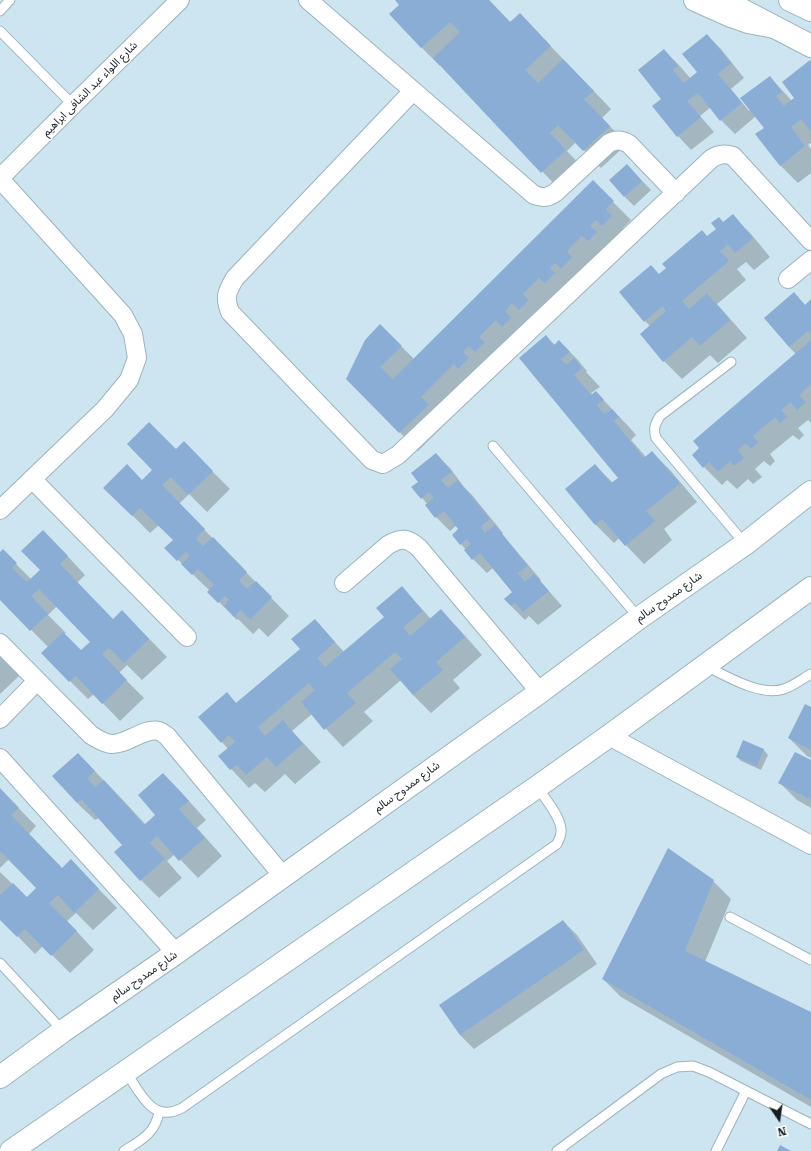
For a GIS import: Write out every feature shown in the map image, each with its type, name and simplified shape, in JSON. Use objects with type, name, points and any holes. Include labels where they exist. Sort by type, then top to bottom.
[{"type":"main road","points":[[695,0],[748,22],[774,27]]},
{"type":"main road","points":[[723,0],[811,46]]},
{"type":"main road","points":[[790,0],[811,10]]},
{"type":"main road","name":"شارع ممدوح سالم","points":[[0,1077],[63,1031],[176,953],[540,692],[640,618],[745,544],[811,492]]},
{"type":"main road","points":[[11,1151],[537,787],[811,588]]},
{"type":"street","name":"شارع اللواء عبد الشافى ابراهيم","points":[[0,178],[180,0]]},
{"type":"street","points":[[308,0],[534,195],[541,198],[549,197],[609,143],[616,140],[629,144],[676,193]]},
{"type":"street","points":[[413,91],[235,278],[227,292],[227,302],[230,312],[372,460],[383,464],[398,455],[717,155],[725,154],[733,156],[811,241]]},
{"type":"street","points":[[0,178],[122,315],[133,334],[137,358],[130,380],[105,409],[0,510]]},
{"type":"street","points":[[788,279],[811,260]]},
{"type":"street","points":[[32,479],[187,637]]},
{"type":"street","points":[[344,583],[395,540],[404,539],[412,542],[419,548],[540,692]]},
{"type":"street","points":[[0,643],[91,735],[102,742],[112,744],[120,743],[152,730],[160,731],[167,736],[283,876]]},
{"type":"street","points":[[0,719],[37,681]]},
{"type":"street","points":[[609,736],[811,845]]},
{"type":"street","points":[[0,758],[176,953]]},
{"type":"lane","points":[[0,11],[10,0]]},
{"type":"lane","points":[[0,31],[73,105]]},
{"type":"lane","points":[[731,362],[660,416],[656,422],[654,430],[656,438],[745,544]]},
{"type":"lane","points":[[493,446],[640,618]]},
{"type":"lane","points":[[704,666],[752,688],[768,691],[783,689],[811,674]]},
{"type":"lane","points":[[126,1072],[148,1105],[153,1109],[159,1112],[167,1113],[174,1112],[182,1108],[557,844],[561,837],[562,830],[558,818],[537,787]]},
{"type":"lane","points":[[730,917],[811,960]]},
{"type":"lane","points":[[0,963],[63,1031]]},
{"type":"lane","points":[[557,1151],[661,1074],[678,1067],[693,1066],[709,1072],[811,1124]]},
{"type":"lane","points":[[716,1151],[746,1091]]},
{"type":"lane","points":[[124,1151],[146,1137],[155,1125],[159,1112]]},
{"type":"building","points":[[395,0],[489,0],[510,22],[520,13],[551,46],[525,70],[538,83],[563,59],[594,91],[584,99],[610,126],[583,151],[558,125],[550,133],[566,150],[541,173],[433,58],[460,32],[450,22],[421,48],[389,14],[399,5]]},
{"type":"building","points":[[707,34],[731,63],[718,74],[742,103],[720,121],[698,93],[687,101],[701,117],[677,137],[652,106],[661,99],[638,70],[664,49],[678,66],[673,70],[684,83],[697,72],[682,54]]},
{"type":"building","points":[[810,60],[811,132],[801,119],[791,127],[805,146],[780,166],[755,134],[764,128],[740,98],[770,76],[782,92],[776,96],[784,106],[794,98],[782,82]]},
{"type":"building","points":[[627,164],[642,181],[624,197],[609,180]]},
{"type":"building","points":[[593,180],[614,201],[606,209],[612,216],[602,226],[596,220],[590,226],[597,232],[588,241],[582,236],[567,251],[572,257],[561,269],[555,263],[550,268],[555,273],[545,283],[539,278],[523,294],[529,300],[519,310],[512,303],[505,311],[511,318],[502,327],[496,320],[479,337],[485,342],[475,352],[469,346],[463,352],[469,358],[458,369],[454,364],[421,397],[429,405],[399,433],[346,379],[365,340],[380,324],[402,346],[380,367],[393,379]]},
{"type":"building","points":[[733,214],[753,238],[735,253],[728,244],[720,251],[729,261],[682,301],[689,309],[707,293],[730,320],[700,346],[692,337],[663,362],[640,334],[666,311],[662,306],[644,322],[619,292],[651,265],[659,274],[666,268],[662,264],[702,230],[707,236],[716,229],[711,223],[719,217],[723,222]]},
{"type":"building","points":[[794,292],[805,305],[811,299],[811,334],[808,331],[789,347],[764,318]]},
{"type":"building","points":[[546,335],[554,345],[559,340],[570,352],[561,359],[566,365],[574,358],[582,368],[574,375],[591,395],[596,391],[604,400],[597,405],[604,414],[612,409],[619,417],[614,421],[644,458],[652,451],[680,484],[646,511],[655,521],[625,546],[602,519],[595,525],[565,489],[595,464],[611,483],[618,478],[519,358]]},
{"type":"building","points":[[811,340],[811,384],[799,395],[806,402],[797,410],[790,402],[781,410],[787,417],[780,423],[775,417],[753,436],[758,442],[751,449],[746,443],[738,450],[744,458],[734,466],[730,461],[718,472],[709,462],[703,468],[692,455],[699,448],[693,441]]},
{"type":"building","points":[[149,422],[176,449],[184,441],[213,471],[188,495],[171,477],[162,485],[205,529],[196,538],[203,546],[213,537],[247,572],[239,581],[247,589],[256,581],[272,597],[250,620],[241,610],[234,617],[224,606],[229,600],[225,596],[218,603],[207,592],[214,585],[198,569],[192,575],[181,564],[190,556],[186,552],[177,561],[164,548],[173,540],[140,508],[132,516],[103,488],[127,464],[142,480],[152,470],[127,444]]},
{"type":"building","points":[[436,453],[452,472],[441,480],[448,488],[458,480],[490,519],[481,526],[485,533],[495,525],[528,566],[518,573],[525,582],[534,574],[549,591],[523,612],[515,603],[511,606],[504,599],[512,592],[480,553],[472,560],[464,550],[471,544],[467,539],[460,545],[452,535],[458,529],[444,511],[435,518],[425,505],[434,498],[429,492],[421,499],[411,487],[418,482],[411,473]]},
{"type":"building","points":[[43,530],[68,556],[60,564],[113,619],[122,610],[149,639],[124,663],[109,648],[102,654],[127,680],[102,704],[76,676],[69,682],[41,653],[63,632],[81,650],[90,642],[39,589],[31,596],[48,614],[30,631],[0,600],[0,552],[3,549],[17,563],[12,568],[27,582],[40,570],[21,551]]},
{"type":"building","points":[[402,586],[423,611],[403,627],[410,636],[441,609],[465,637],[436,662],[443,670],[413,695],[390,669],[402,659],[395,652],[347,693],[356,703],[324,730],[301,702],[315,690],[309,683],[258,727],[265,736],[283,720],[303,744],[276,767],[267,757],[246,775],[237,765],[230,770],[218,756],[235,742],[229,735],[221,743],[198,717],[227,692],[236,703],[300,649],[291,639],[315,619],[335,642],[317,658],[325,667],[384,617],[376,608]]},
{"type":"building","points":[[805,704],[811,707],[811,750],[788,738]]},
{"type":"building","points":[[743,740],[764,749],[757,766],[736,757]]},
{"type":"building","points":[[795,752],[811,760],[811,800],[778,783]]},
{"type":"building","points":[[78,753],[95,771],[87,778],[95,787],[104,780],[144,825],[155,815],[138,795],[163,773],[189,801],[179,809],[205,838],[179,861],[157,836],[150,843],[165,859],[140,881],[114,852],[122,845],[82,800],[76,802],[52,776]]},
{"type":"building","points":[[0,788],[19,808],[11,815],[62,868],[71,859],[99,889],[74,913],[58,895],[49,903],[77,931],[51,956],[25,929],[17,937],[0,920],[0,895],[13,883],[27,897],[36,888],[0,851]]},
{"type":"building","points":[[668,848],[714,880],[685,951],[811,1012],[811,1100],[602,979]]},
{"type":"building","points":[[563,920],[584,950],[460,1035],[439,1005]]},
{"type":"building","points":[[780,1145],[791,1151],[777,1151]]}]
